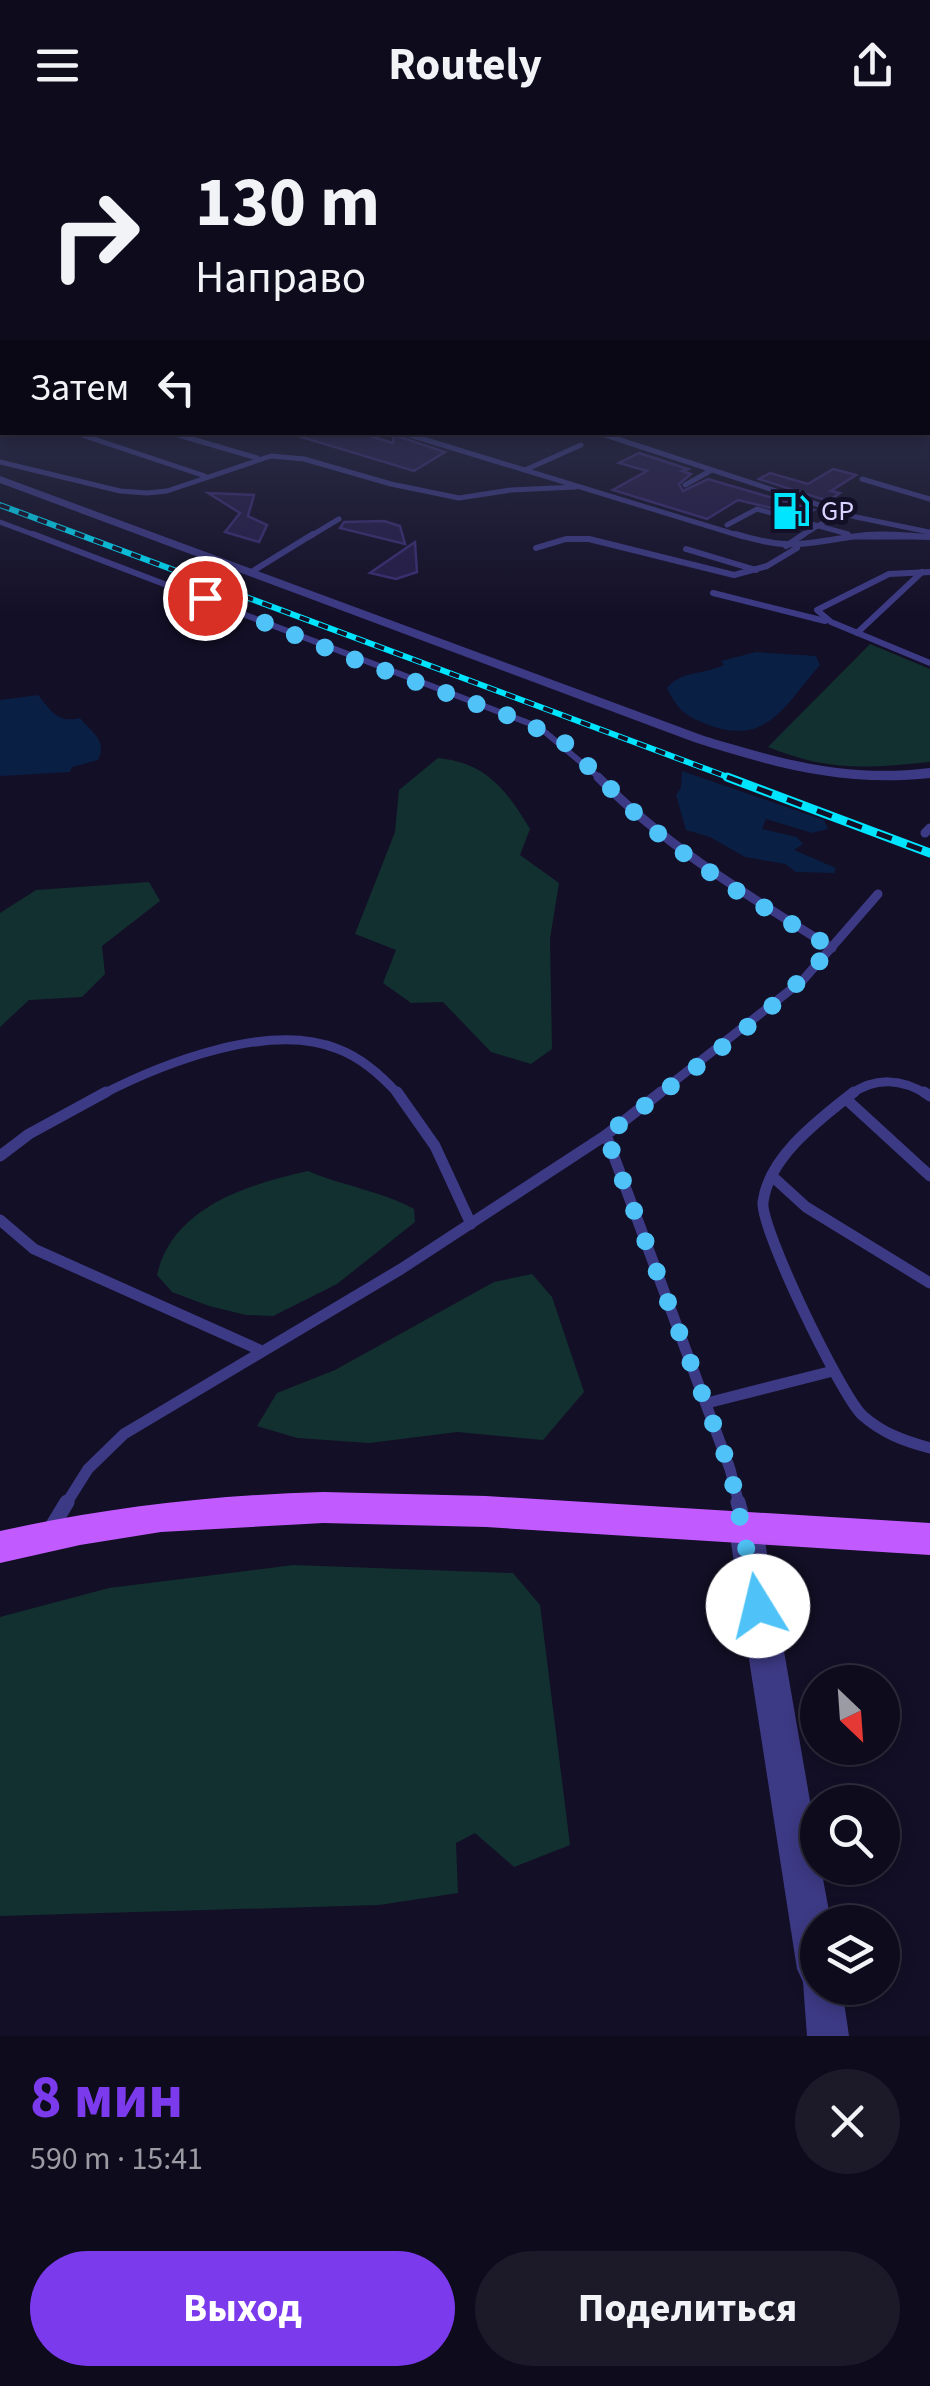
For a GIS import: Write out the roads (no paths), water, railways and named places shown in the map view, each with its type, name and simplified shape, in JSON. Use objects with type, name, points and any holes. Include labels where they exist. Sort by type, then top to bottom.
[{"type":"main road","points":[[0,1547],[48,1534],[142,1519],[293,1505],[432,1506],[746,1530],[930,1539]]},
{"type":"street","points":[[0,478],[588,700],[815,774],[865,779],[930,773]]},
{"type":"street","points":[[746,1530],[808,1905]]},
{"type":"street","points":[[823,2005],[828,2036]]},
{"type":"lane","points":[[91,438],[207,477]]},
{"type":"lane","points":[[189,438],[258,458],[304,460],[458,498],[511,490],[576,487]]},
{"type":"lane","points":[[420,438],[786,547],[870,535],[930,534]]},
{"type":"lane","points":[[619,438],[794,498],[930,534]]},
{"type":"lane","points":[[525,470],[581,445]]},
{"type":"lane","points":[[0,462],[120,491],[146,493],[168,491],[258,458]]},
{"type":"lane","points":[[684,485],[710,471]]},
{"type":"lane","points":[[862,480],[930,499]]},
{"type":"lane","points":[[769,512],[794,498]]},
{"type":"lane","points":[[727,525],[752,510],[816,527],[870,535]]},
{"type":"lane","points":[[786,547],[840,512]]},
{"type":"lane","points":[[254,571],[339,519]]},
{"type":"lane","points":[[0,522],[175,585],[348,657],[538,728],[563,741],[644,822],[675,847],[732,888],[832,948]]},
{"type":"lane","points":[[536,548],[579,538],[724,574],[757,571],[798,547]]},
{"type":"lane","points":[[686,549],[757,571]]},
{"type":"lane","points":[[830,622],[819,614],[822,606],[889,574],[926,572]]},
{"type":"lane","points":[[857,633],[926,572]]},
{"type":"lane","points":[[713,593],[762,609],[830,622],[930,662]]},
{"type":"lane","points":[[48,1534],[88,1469],[124,1434],[471,1224],[606,1135],[803,980],[878,894]]},
{"type":"lane","points":[[0,1156],[124,1081],[170,1064],[274,1040],[310,1040],[338,1048],[403,1096],[432,1135],[471,1224]]},
{"type":"lane","points":[[930,1096],[914,1084],[885,1080],[860,1087],[786,1154],[761,1199],[763,1216],[829,1372],[874,1426],[898,1441],[930,1448]]},
{"type":"lane","points":[[846,1099],[930,1176]]},
{"type":"lane","points":[[606,1135],[730,1469],[746,1530]]},
{"type":"lane","points":[[772,1176],[806,1208],[930,1283]]},
{"type":"lane","points":[[0,1220],[34,1248],[262,1351]]},
{"type":"lane","points":[[706,1403],[829,1372]]},
{"type":"water","points":[[756,652],[816,656],[820,665],[785,708],[760,726],[745,731],[706,724],[682,710],[667,688],[686,675]]},
{"type":"water","points":[[38,695],[55,714],[66,719],[80,718],[93,732],[101,747],[98,760],[72,767],[70,772],[0,776],[0,700]]},
{"type":"water","points":[[682,771],[824,820],[828,829],[812,833],[766,819],[762,829],[797,837],[803,844],[794,850],[836,868],[834,873],[796,872],[785,864],[745,857],[710,837],[686,830],[676,795],[681,788]]},
{"type":"railway","points":[[0,505],[733,779]]},
{"type":"railway","points":[[727,777],[930,853]]},
{"type":"place","name":"GP","points":[[791,511]]}]
